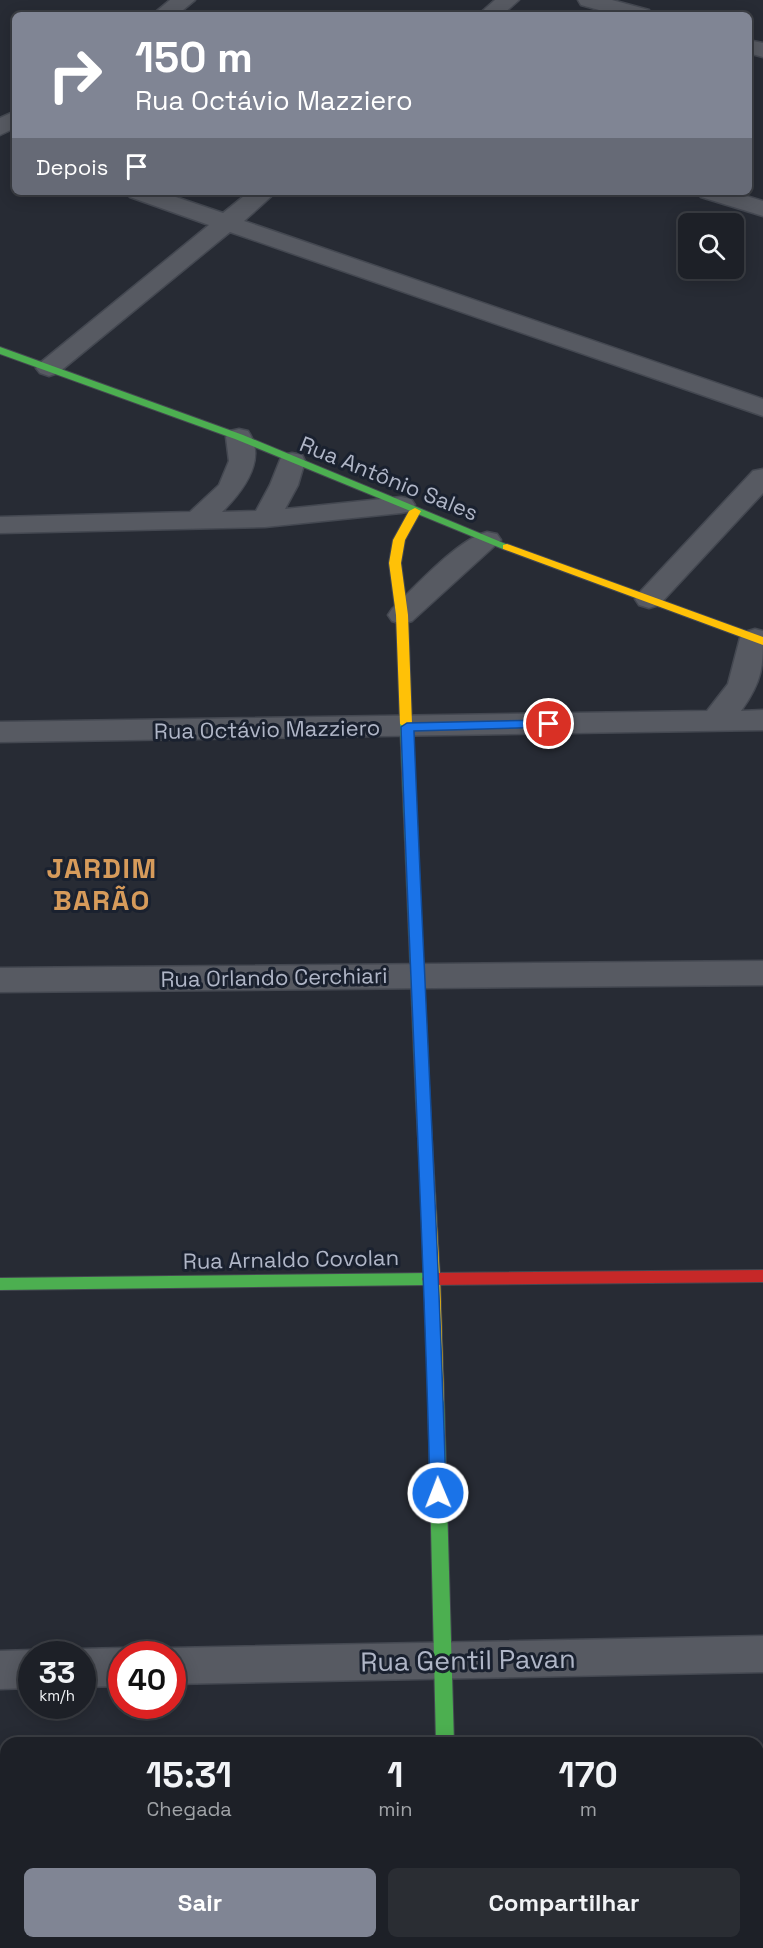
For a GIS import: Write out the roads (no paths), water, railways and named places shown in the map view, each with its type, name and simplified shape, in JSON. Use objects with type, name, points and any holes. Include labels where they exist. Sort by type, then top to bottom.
[{"type":"street","points":[[166,12],[184,0]]},
{"type":"street","points":[[493,12],[508,0]]},
{"type":"street","points":[[589,0],[631,12]]},
{"type":"street","points":[[2,140],[12,123]]},
{"type":"street","points":[[147,195],[763,408]]},
{"type":"street","points":[[49,368],[260,195]]},
{"type":"street","points":[[719,195],[763,209]]},
{"type":"street","name":"Rua Antônio Sales","points":[[0,350],[239,437],[292,461],[487,540],[759,640]]},
{"type":"street","points":[[196,522],[231,488],[242,461],[239,437]]},
{"type":"street","points":[[265,519],[284,485],[292,461]]},
{"type":"street","points":[[649,599],[763,477]]},
{"type":"street","points":[[0,525],[196,522],[408,508],[395,563],[402,615],[416,976],[433,1278],[445,1737]]},
{"type":"street","points":[[402,615],[456,564],[487,540]]},
{"type":"street","points":[[715,721],[734,702],[744,684],[759,640]]},
{"type":"street","name":"Rua Octávio Mazziero","points":[[0,732],[763,720]]},
{"type":"street","name":"Rua Orlando Cerchiari","points":[[0,980],[763,973]]},
{"type":"street","name":"Rua Arnaldo Covolan","points":[[0,1284],[763,1276]]},
{"type":"street","name":"Rua Gentil Pavan","points":[[186,1666],[763,1654]]},
{"type":"street","points":[[0,1670],[18,1669]]},
{"type":"district","name":"JARDIM BARÃO","points":[[102,884]]}]
